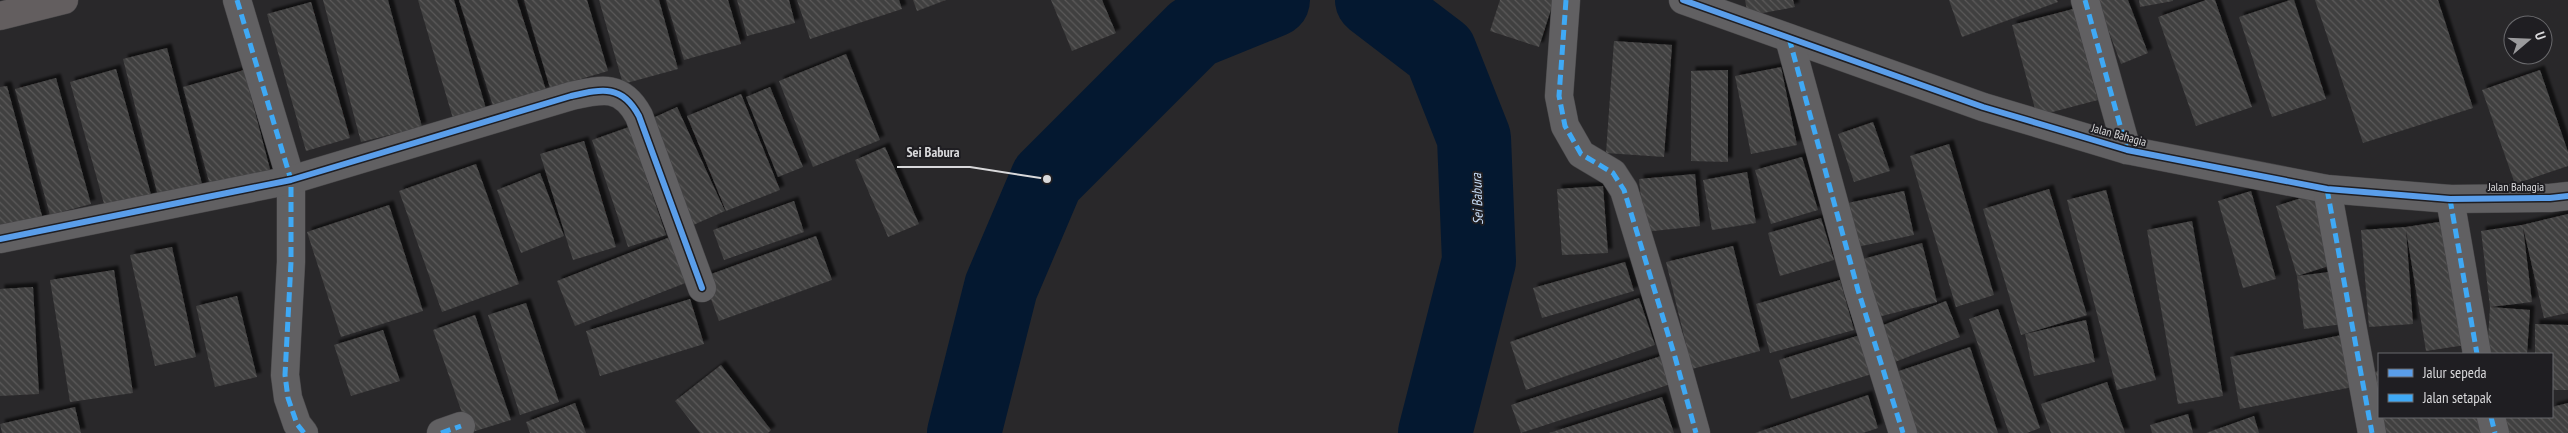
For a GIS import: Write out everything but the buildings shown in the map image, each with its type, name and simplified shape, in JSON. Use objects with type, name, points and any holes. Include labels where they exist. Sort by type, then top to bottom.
[{"type":"main road","points":[[0,16],[64,0]]},
{"type":"street","points":[[237,0],[291,180],[291,262],[285,375],[288,398],[297,424],[304,433]]},
{"type":"street","points":[[1566,0],[1559,96],[1565,126],[1581,154],[1613,173],[1624,190],[1696,433]]},
{"type":"street","name":"Jalan Bahagia","points":[[1684,0],[1983,107],[2127,150],[2327,189],[2450,199],[2550,198],[2568,196]]},
{"type":"street","points":[[2085,0],[2127,150]]},
{"type":"street","points":[[1789,38],[1858,290],[1903,433]]},
{"type":"street","points":[[0,239],[291,180],[571,96],[610,90],[622,94],[633,104],[639,116],[702,288]]},
{"type":"street","points":[[2327,189],[2372,433]]},
{"type":"street","points":[[2450,199],[2477,353]]},
{"type":"street","points":[[2491,418],[2495,433]]},
{"type":"waterway","name":"Sei Babura","points":[[964,433],[1001,287],[1047,179],[1194,32],[1273,0]]},
{"type":"waterway","name":"Sei Babura","points":[[1372,0],[1440,52],[1474,138],[1479,261],[1435,433]]},
{"type":"marked path","points":[[237,0],[291,180],[291,262],[285,375],[288,398],[297,424],[304,433]]},
{"type":"marked path","points":[[1566,0],[1559,96],[1565,126],[1581,154],[1613,173],[1624,190],[1696,433]]},
{"type":"marked path","points":[[2085,0],[2127,150]]},
{"type":"marked path","points":[[1789,38],[1858,290],[1903,433]]},
{"type":"marked path","points":[[2327,189],[2372,433]]},
{"type":"marked path","points":[[2450,199],[2477,353]]},
{"type":"marked path","points":[[2491,418],[2495,433]]},
{"type":"marked path","points":[[441,433],[461,426]]},
{"type":"cycle path","points":[[1683,0],[1983,107],[2127,150],[2327,189],[2450,199],[2550,198],[2568,196]]},
{"type":"cycle path","points":[[0,239],[291,180],[571,96],[610,91],[626,98],[639,116],[702,288]]},
{"type":"place","name":"Sei Babura","points":[[1047,179]]}]
